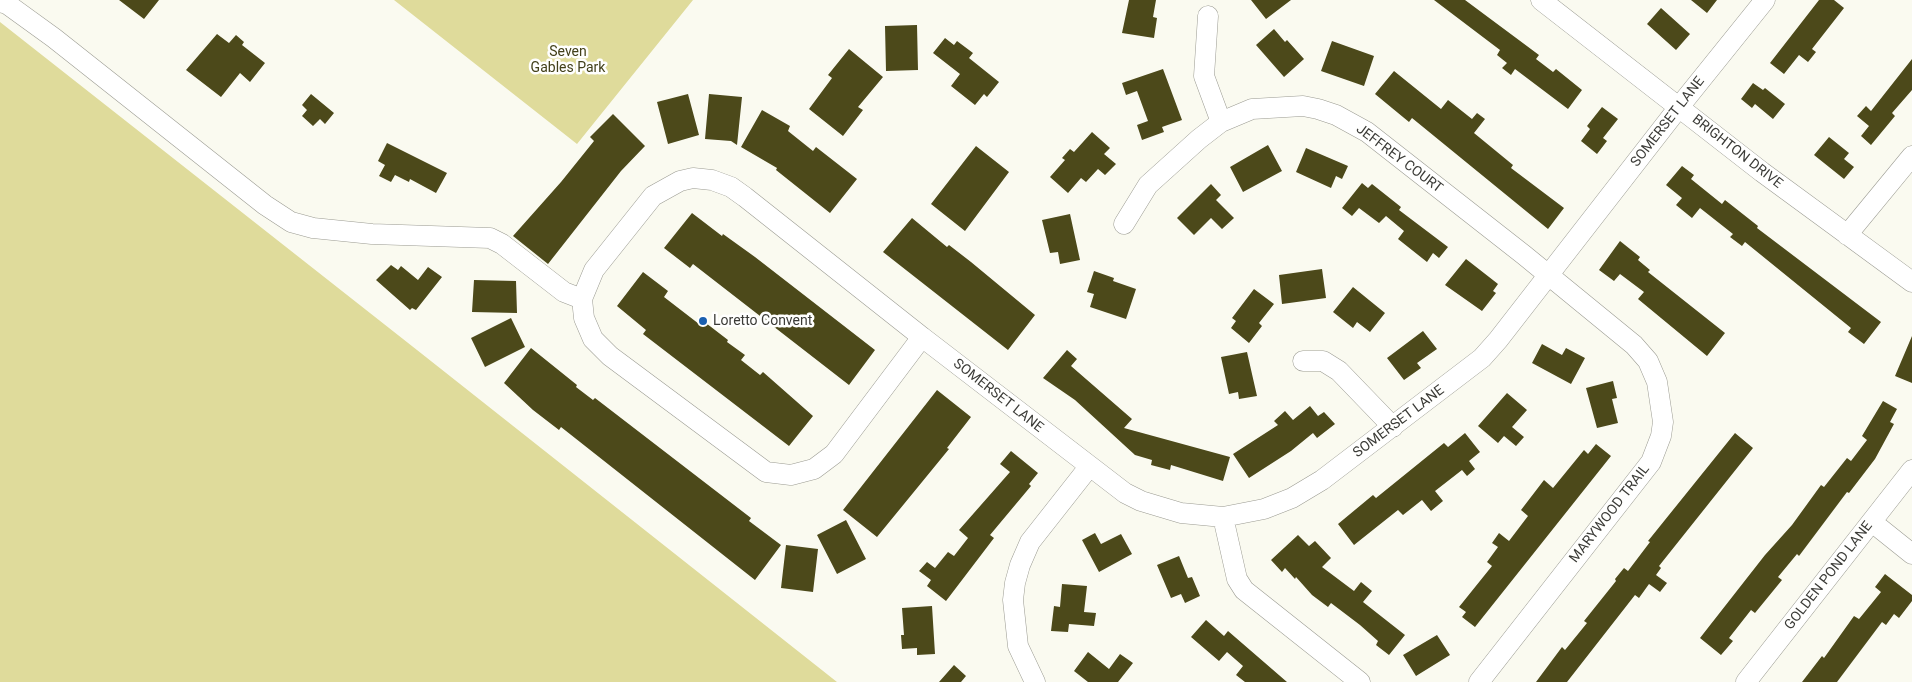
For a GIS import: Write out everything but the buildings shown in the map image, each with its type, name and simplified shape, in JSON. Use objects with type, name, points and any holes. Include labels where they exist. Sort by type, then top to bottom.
[{"type":"street","name":"BRIGHTON DRIVE","points":[[1541,0],[1847,235],[1912,282]]},
{"type":"street","name":"SOMERSET LANE","points":[[582,299],[594,270],[653,196],[680,181],[693,178],[712,180],[731,187],[745,197],[1114,486],[1141,501],[1181,513],[1223,517],[1264,509],[1298,495],[1393,427],[1482,358],[1765,0]]},
{"type":"street","points":[[0,2],[7,4],[54,38],[265,205],[291,222],[313,228],[372,234],[490,238],[502,244],[564,292],[582,299],[584,318],[593,339],[610,356],[711,433],[766,472],[790,475],[814,469],[834,454],[922,337]]},
{"type":"street","points":[[1208,16],[1204,76],[1221,122]]},
{"type":"street","name":"JEFFREY COURT","points":[[1124,224],[1148,185],[1199,138],[1221,122],[1252,108],[1303,106],[1336,115],[1366,132],[1548,276]]},
{"type":"street","points":[[1847,235],[1912,156]]},
{"type":"street","name":"MARYWOOD TRAIL","points":[[1479,682],[1644,473],[1657,450],[1661,436],[1663,422],[1658,382],[1648,361],[1634,346],[1548,276]]},
{"type":"street","points":[[1303,361],[1323,361],[1339,372],[1393,427]]},
{"type":"street","points":[[1035,682],[1018,646],[1013,600],[1015,583],[1030,542],[1089,467]]},
{"type":"street","name":"GOLDEN POND LANE","points":[[1746,682],[1912,470]]},
{"type":"street","points":[[1223,517],[1237,580],[1244,590],[1360,682]]},
{"type":"street","points":[[1872,522],[1912,554]]},
{"type":"green space","name":"Seven Gables Park","points":[[394,0],[693,0],[577,144]]},
{"type":"green space","points":[[0,22],[417,350],[837,682],[0,682]]},
{"type":"place","name":"Loretto Convent","points":[[703,321]]}]
